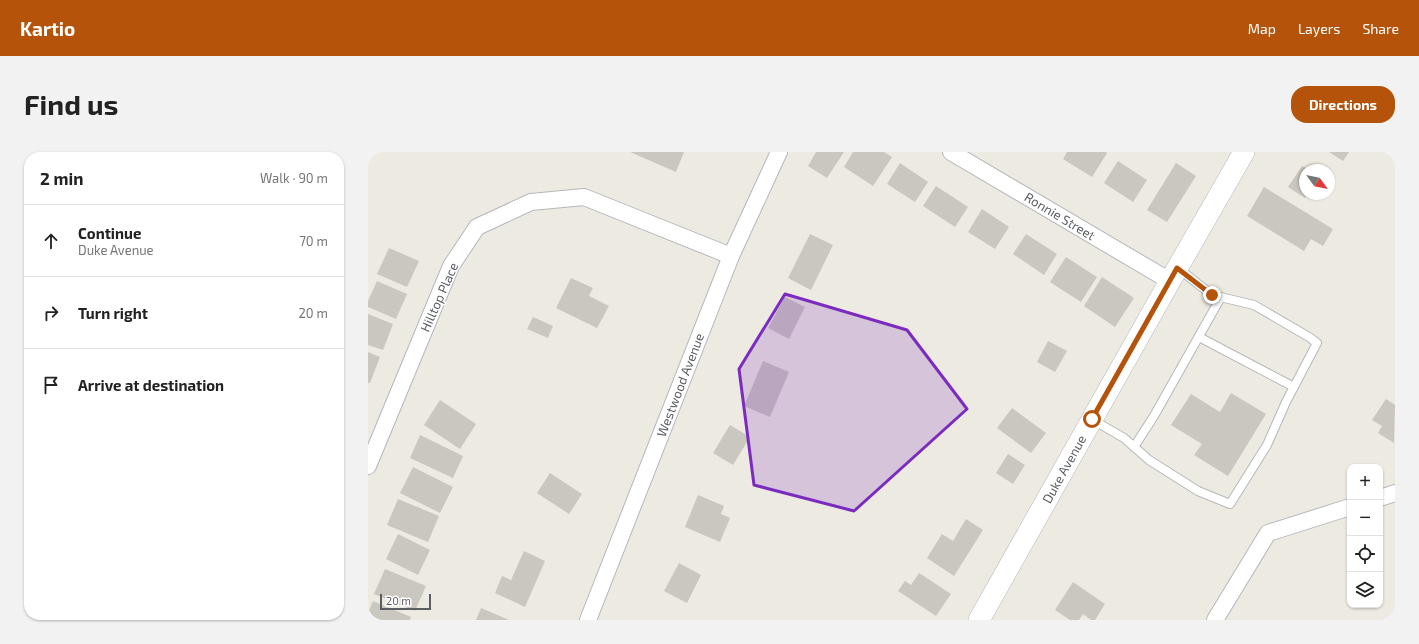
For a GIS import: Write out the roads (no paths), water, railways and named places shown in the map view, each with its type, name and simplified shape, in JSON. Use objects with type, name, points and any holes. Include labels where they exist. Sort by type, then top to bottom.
[{"type":"street","name":"Westwood Avenue","points":[[588,620],[731,256],[779,152]]},
{"type":"street","name":"Ronnie Street","points":[[951,152],[1173,274]]},
{"type":"street","name":"Duke Avenue","points":[[979,620],[1173,274],[1244,152]]},
{"type":"street","name":"Hilltop Place","points":[[368,466],[451,266],[477,227],[531,202],[584,197],[731,256]]},
{"type":"street","points":[[1383,497],[1395,493]]},
{"type":"street","points":[[1215,620],[1268,533],[1347,508]]},
{"type":"lane","points":[[1092,419],[1124,438],[1149,460],[1198,491],[1230,504],[1268,445],[1286,402],[1318,343],[1254,305],[1212,295],[1173,274]]},
{"type":"lane","points":[[1134,447],[1154,416],[1221,297]]},
{"type":"lane","points":[[1199,337],[1294,387]]}]
